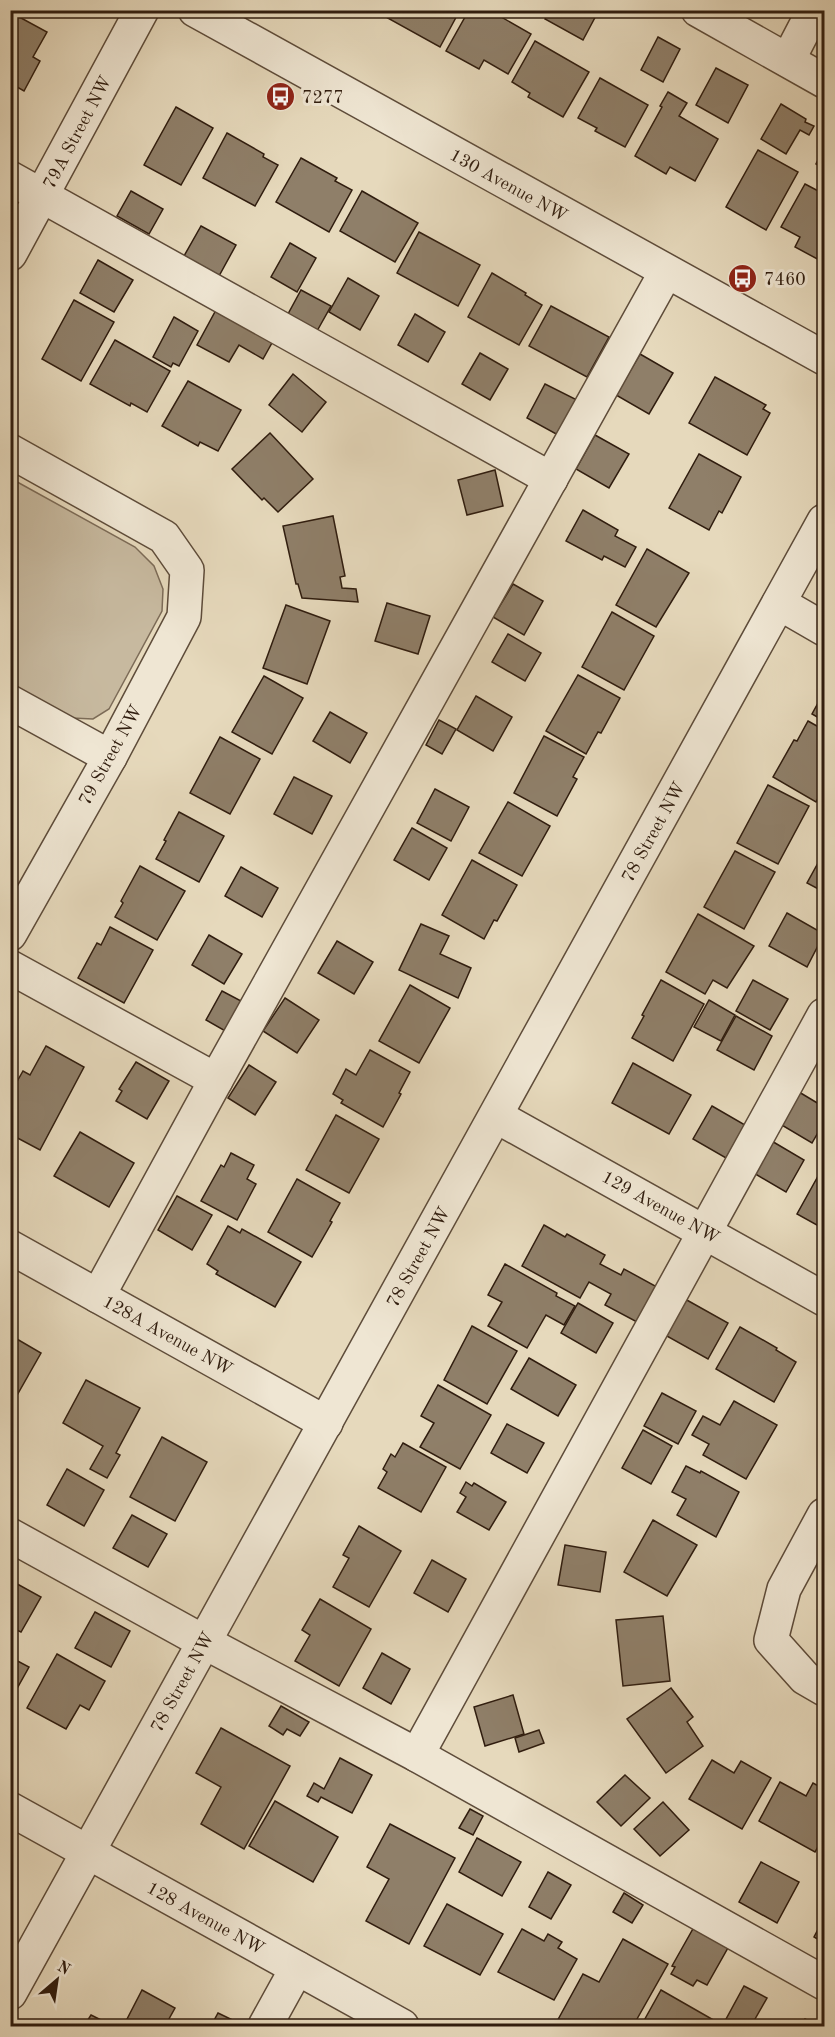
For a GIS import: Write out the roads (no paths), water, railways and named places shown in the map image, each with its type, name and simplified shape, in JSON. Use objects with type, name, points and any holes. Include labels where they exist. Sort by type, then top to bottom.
[{"type":"street","name":"79A Street NW","points":[[10,254],[142,10]]},
{"type":"street","name":"130 Avenue NW","points":[[195,10],[825,358]]},
{"type":"street","points":[[698,10],[825,81]]},
{"type":"street","points":[[788,60],[814,10]]},
{"type":"street","points":[[10,178],[551,479]]},
{"type":"street","points":[[98,1296],[666,272]]},
{"type":"street","name":"79 Street NW","points":[[10,452],[164,537],[187,570],[184,617],[110,757],[10,934]]},
{"type":"street","name":"78 Street NW","points":[[10,1993],[825,521]]},
{"type":"street","points":[[779,603],[825,629]]},
{"type":"street","points":[[10,702],[110,757]]},
{"type":"street","points":[[10,967],[216,1080]]},
{"type":"street","points":[[417,1755],[825,1015]]},
{"type":"street","name":"129 Avenue NW","points":[[496,1116],[825,1299]]},
{"type":"street","name":"128A Avenue NW","points":[[10,1247],[326,1423]]},
{"type":"street","points":[[825,1515],[784,1589],[771,1640],[805,1678],[825,1689]]},
{"type":"street","points":[[10,1534],[204,1642],[417,1755],[825,1983]]},
{"type":"street","name":"128 Avenue NW","points":[[10,1809],[402,2026]]},
{"type":"street","points":[[265,2026],[297,1968]]},
{"type":"place","name":"7277","points":[[281,97]]},
{"type":"place","name":"7460","points":[[743,279]]}]
